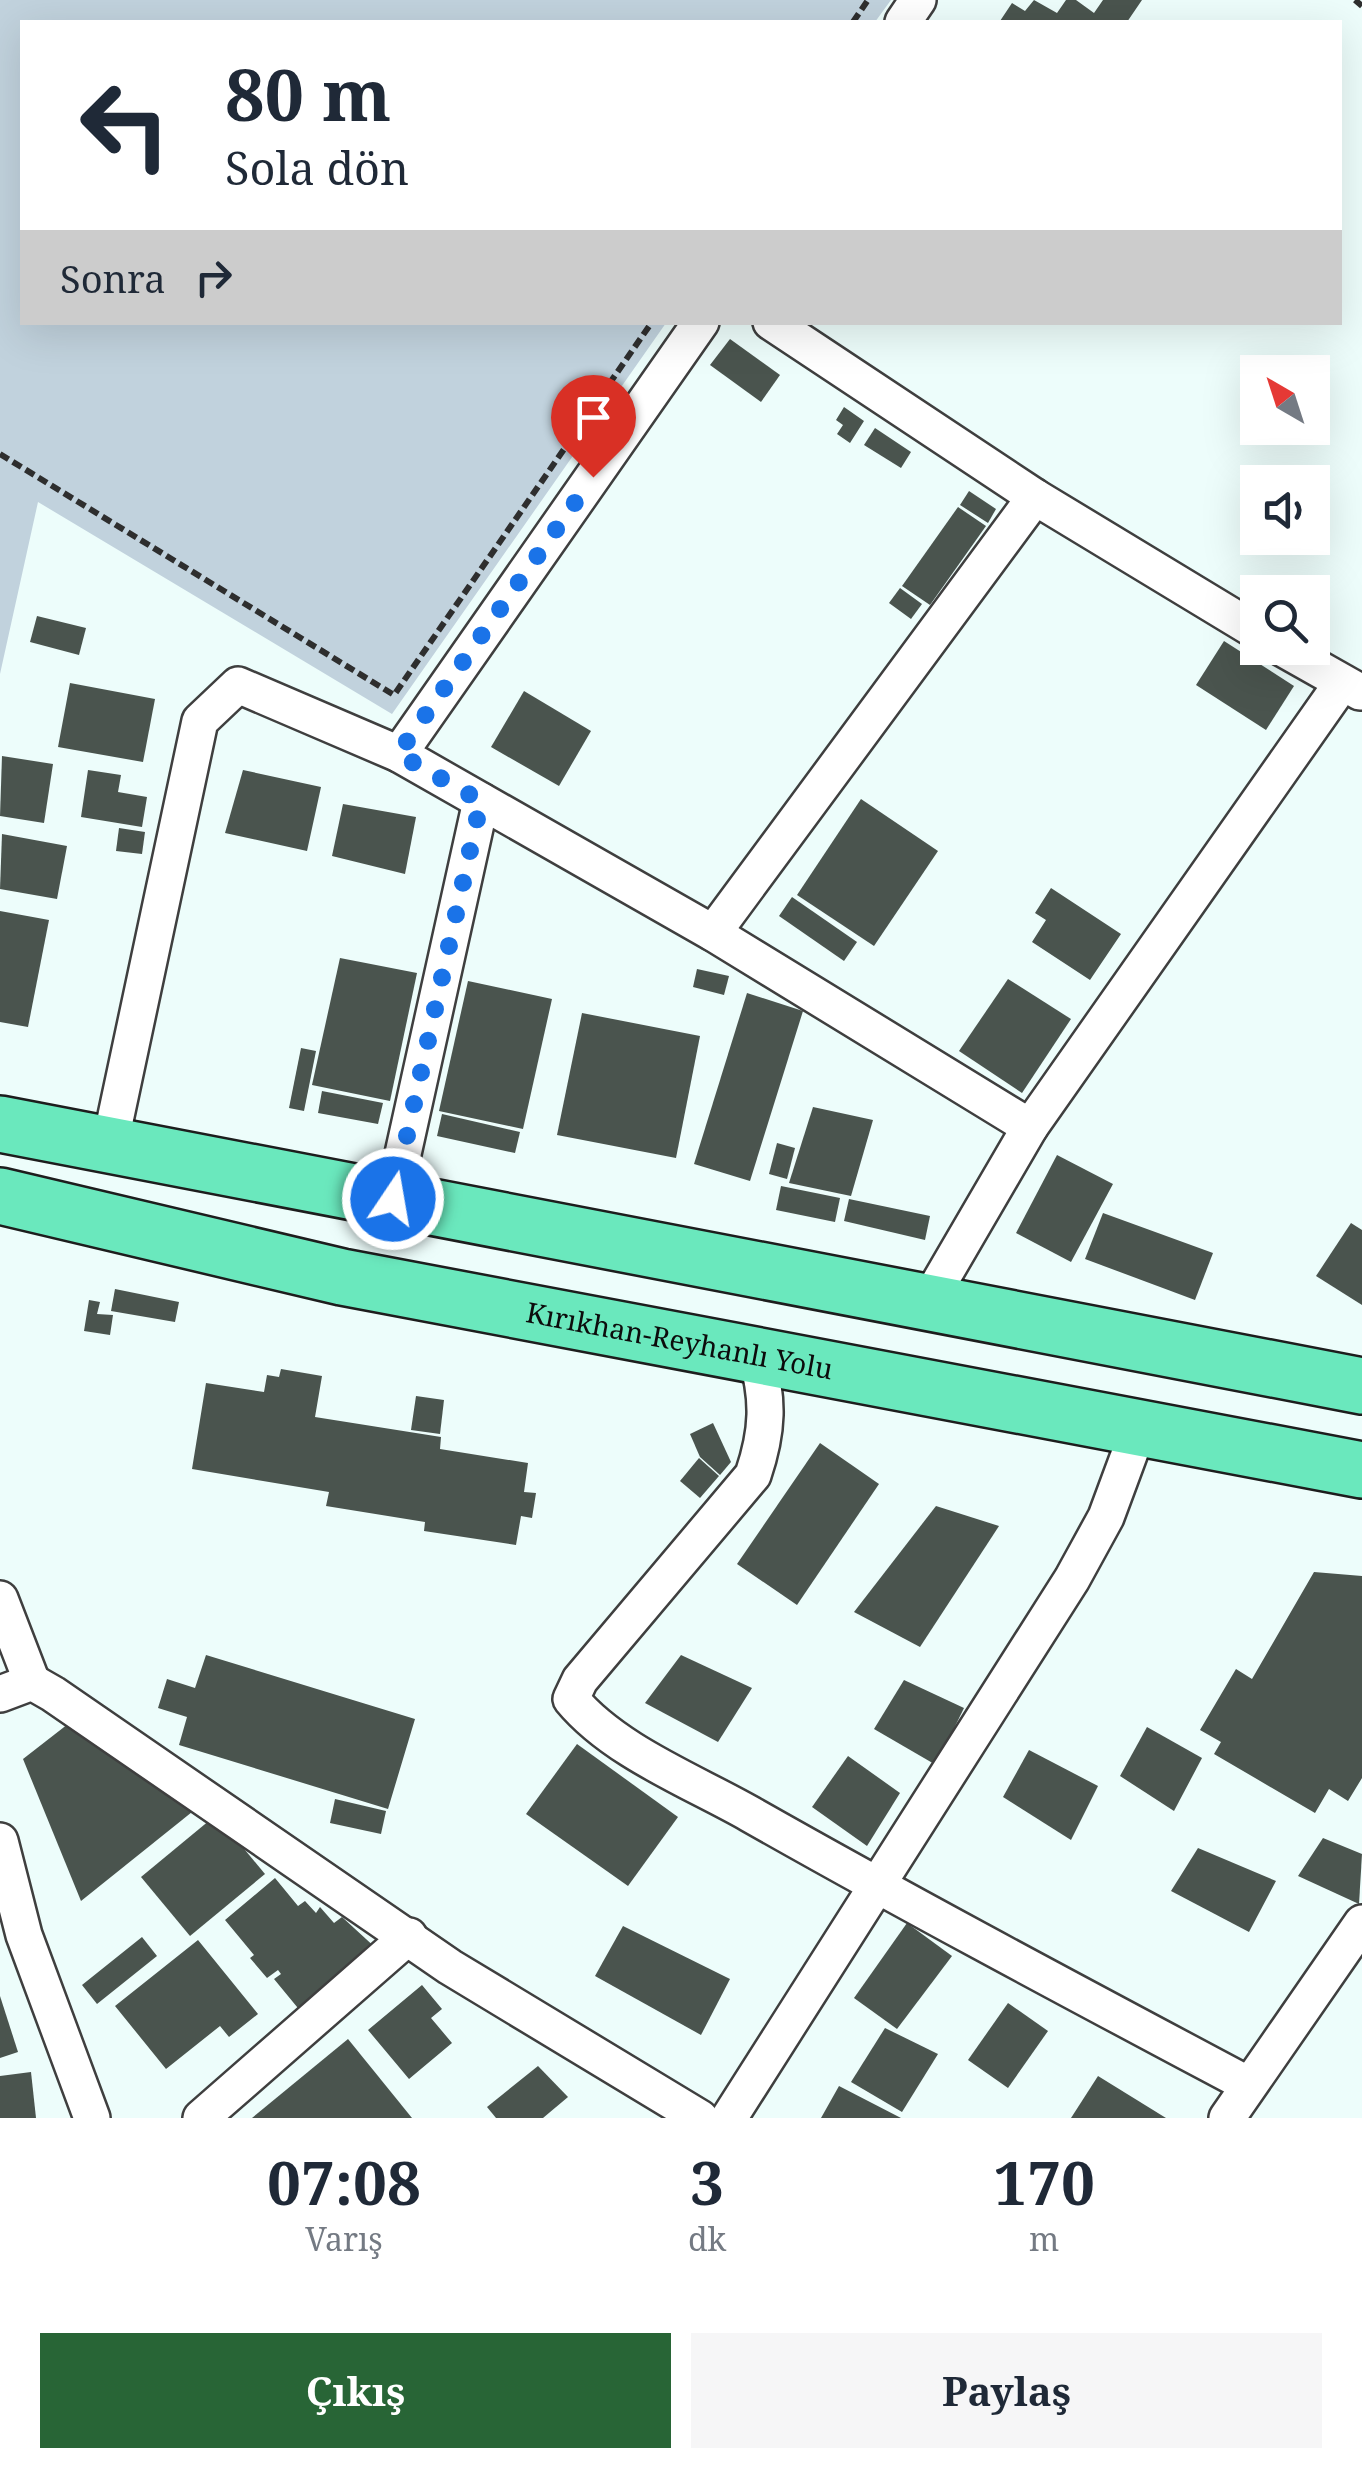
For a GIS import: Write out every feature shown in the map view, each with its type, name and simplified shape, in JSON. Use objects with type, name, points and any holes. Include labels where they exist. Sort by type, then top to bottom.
[{"type":"highway","points":[[0,1124],[1362,1386]]},
{"type":"highway","name":"Kırıkhan-Reyhanlı Yolu","points":[[0,1196],[342,1277],[1362,1470]]},
{"type":"street","points":[[398,754],[699,325]]},
{"type":"street","points":[[776,325],[1035,498],[1240,621]]},
{"type":"street","points":[[713,933],[1035,498]]},
{"type":"street","points":[[928,1302],[1030,1127],[1352,688],[1312,665]]},
{"type":"street","points":[[110,1144],[200,721],[238,684],[398,754],[713,933],[1030,1127]]},
{"type":"street","points":[[393,1199],[481,801]]},
{"type":"street","points":[[756,1355],[766,1390],[767,1433],[753,1475],[580,1680],[571,1699],[588,1720],[628,1745],[876,1885],[1246,2084]]},
{"type":"street","points":[[729,2118],[1072,1579],[1106,1517],[1139,1428]]},
{"type":"street","points":[[0,1600],[16,1688],[409,1936],[450,1967],[700,2118]]},
{"type":"street","points":[[0,1841],[12,1945],[92,2118]]},
{"type":"street","points":[[1227,2118],[1246,2084],[1362,1923]]},
{"type":"street","points":[[201,2118],[409,1936]]},
{"type":"street","points":[[66,2055],[112,2118]]},
{"type":"path","points":[[1356,0],[1362,6]]},
{"type":"path","points":[[0,454],[394,695],[650,325]]},
{"type":"shaded area","points":[[0,0],[891,0],[876,20],[20,20],[20,325],[665,325],[392,714],[38,502],[0,674]]},
{"type":"building","points":[[1034,0],[1057,13],[1066,0],[1076,0],[1094,13],[1103,0],[1142,0],[1128,20],[1001,20],[1012,3],[1025,11]]},
{"type":"building","points":[[730,339],[780,375],[761,402],[710,365]]},
{"type":"building","points":[[844,407],[864,421],[850,443],[837,434],[843,425],[836,420]]},
{"type":"building","points":[[875,428],[911,452],[901,468],[864,445]]},
{"type":"building","points":[[969,491],[996,509],[988,523],[960,505]]},
{"type":"building","points":[[958,507],[986,526],[930,605],[902,586]]},
{"type":"building","points":[[900,588],[922,604],[911,619],[889,603]]},
{"type":"building","points":[[37,616],[86,628],[79,655],[30,642]]},
{"type":"building","points":[[1224,641],[1240,651],[1240,665],[1261,665],[1294,686],[1266,730],[1196,685]]},
{"type":"building","points":[[70,683],[155,699],[143,762],[58,747]]},
{"type":"building","points":[[524,691],[591,731],[559,786],[491,747]]},
{"type":"building","points":[[2,756],[53,764],[44,823],[0,816]]},
{"type":"building","points":[[88,770],[121,775],[118,792],[147,797],[142,827],[81,817]]},
{"type":"building","points":[[243,770],[321,787],[307,851],[225,833]]},
{"type":"building","points":[[861,799],[938,851],[874,946],[797,895]]},
{"type":"building","points":[[343,804],[416,817],[405,874],[332,856]]},
{"type":"building","points":[[119,828],[145,832],[142,854],[116,851]]},
{"type":"building","points":[[2,834],[67,846],[57,899],[0,889]]},
{"type":"building","points":[[1051,888],[1121,934],[1090,980],[1032,942],[1046,920],[1035,913]]},
{"type":"building","points":[[792,897],[857,942],[844,961],[779,916]]},
{"type":"building","points":[[0,911],[49,920],[28,1027],[0,1022]]},
{"type":"building","points":[[340,958],[417,973],[390,1101],[312,1085]]},
{"type":"building","points":[[697,969],[729,976],[724,995],[693,987]]},
{"type":"building","points":[[1008,979],[1071,1019],[1022,1093],[959,1051]]},
{"type":"building","points":[[468,981],[552,999],[523,1129],[439,1111]]},
{"type":"building","points":[[747,993],[803,1011],[750,1181],[694,1164]]},
{"type":"building","points":[[582,1013],[700,1036],[676,1158],[557,1135]]},
{"type":"building","points":[[301,1048],[316,1051],[304,1111],[289,1108]]},
{"type":"building","points":[[322,1091],[383,1103],[378,1124],[318,1113]]},
{"type":"building","points":[[813,1107],[873,1120],[851,1196],[789,1183]]},
{"type":"building","points":[[442,1114],[520,1132],[515,1153],[437,1136]]},
{"type":"building","points":[[777,1143],[795,1148],[787,1179],[769,1174]]},
{"type":"building","points":[[1057,1155],[1113,1184],[1071,1262],[1016,1233]]},
{"type":"building","points":[[781,1186],[840,1198],[835,1222],[776,1210]]},
{"type":"building","points":[[849,1199],[930,1216],[925,1240],[844,1221]]},
{"type":"building","points":[[1103,1213],[1213,1253],[1195,1300],[1085,1259]]},
{"type":"building","points":[[1351,1223],[1362,1230],[1362,1305],[1316,1276]]},
{"type":"building","points":[[115,1289],[179,1302],[175,1322],[111,1311]]},
{"type":"building","points":[[89,1300],[100,1302],[97,1314],[113,1315],[110,1335],[84,1331]]},
{"type":"building","points":[[281,1369],[322,1376],[315,1417],[441,1437],[440,1449],[528,1463],[524,1492],[536,1493],[532,1518],[521,1516],[516,1545],[424,1531],[425,1522],[326,1506],[329,1492],[192,1469],[206,1383],[264,1392],[267,1375],[279,1377]]},
{"type":"building","points":[[416,1396],[444,1400],[440,1434],[411,1430]]},
{"type":"building","points":[[713,1423],[731,1462],[720,1475],[700,1457],[690,1434]]},
{"type":"building","points":[[820,1443],[879,1484],[797,1605],[737,1564]]},
{"type":"building","points":[[699,1458],[719,1476],[700,1498],[680,1481]]},
{"type":"building","points":[[936,1506],[999,1526],[920,1647],[854,1612]]},
{"type":"building","points":[[1314,1572],[1362,1576],[1362,1778],[1348,1801],[1329,1789],[1315,1813],[1214,1754],[1221,1742],[1200,1730],[1236,1669],[1252,1679]]},
{"type":"building","points":[[206,1655],[415,1719],[388,1809],[179,1745],[187,1717],[158,1708],[167,1679],[195,1688]]},
{"type":"building","points":[[681,1655],[752,1688],[718,1742],[645,1703]]},
{"type":"building","points":[[904,1680],[964,1708],[936,1765],[874,1729]]},
{"type":"building","points":[[68,1724],[197,1808],[81,1901],[23,1759]]},
{"type":"building","points":[[1147,1727],[1202,1758],[1174,1811],[1120,1776]]},
{"type":"building","points":[[577,1744],[678,1817],[628,1886],[526,1814]]},
{"type":"building","points":[[1029,1750],[1098,1786],[1071,1840],[1003,1797]]},
{"type":"building","points":[[848,1756],[900,1793],[867,1846],[812,1807]]},
{"type":"building","points":[[335,1799],[386,1811],[381,1834],[330,1823]]},
{"type":"building","points":[[216,1815],[265,1874],[190,1936],[141,1877]]},
{"type":"building","points":[[1323,1838],[1362,1854],[1359,1904],[1298,1876]]},
{"type":"building","points":[[1198,1848],[1276,1881],[1249,1932],[1171,1891]]},
{"type":"building","points":[[275,1878],[298,1906],[305,1901],[316,1913],[320,1907],[334,1923],[342,1917],[378,1950],[302,2013],[274,1979],[281,1974],[278,1970],[267,1978],[225,1920]]},
{"type":"building","points":[[907,1923],[952,1956],[897,2029],[854,1998]]},
{"type":"building","points":[[623,1926],[730,1979],[701,2035],[595,1976]]},
{"type":"building","points":[[142,1937],[157,1956],[97,2004],[82,1985]]},
{"type":"building","points":[[198,1940],[258,2014],[229,2037],[220,2026],[166,2069],[115,2006]]},
{"type":"building","points":[[422,1985],[442,2009],[431,2018],[452,2043],[409,2079],[368,2030]]},
{"type":"building","points":[[0,1996],[18,2052],[0,2058]]},
{"type":"building","points":[[1008,2003],[1048,2031],[1008,2088],[968,2060]]},
{"type":"building","points":[[885,2028],[938,2054],[902,2112],[851,2082]]},
{"type":"building","points":[[348,2039],[412,2118],[252,2118]]},
{"type":"building","points":[[538,2066],[568,2097],[543,2118],[496,2118],[487,2107]]},
{"type":"building","points":[[31,2072],[36,2118],[0,2118],[0,2076]]},
{"type":"building","points":[[1098,2076],[1166,2118],[1071,2118]]},
{"type":"building","points":[[839,2086],[901,2118],[821,2118]]},
{"type":"route","points":[[393,1199],[481,801],[398,754],[593,477]]}]
